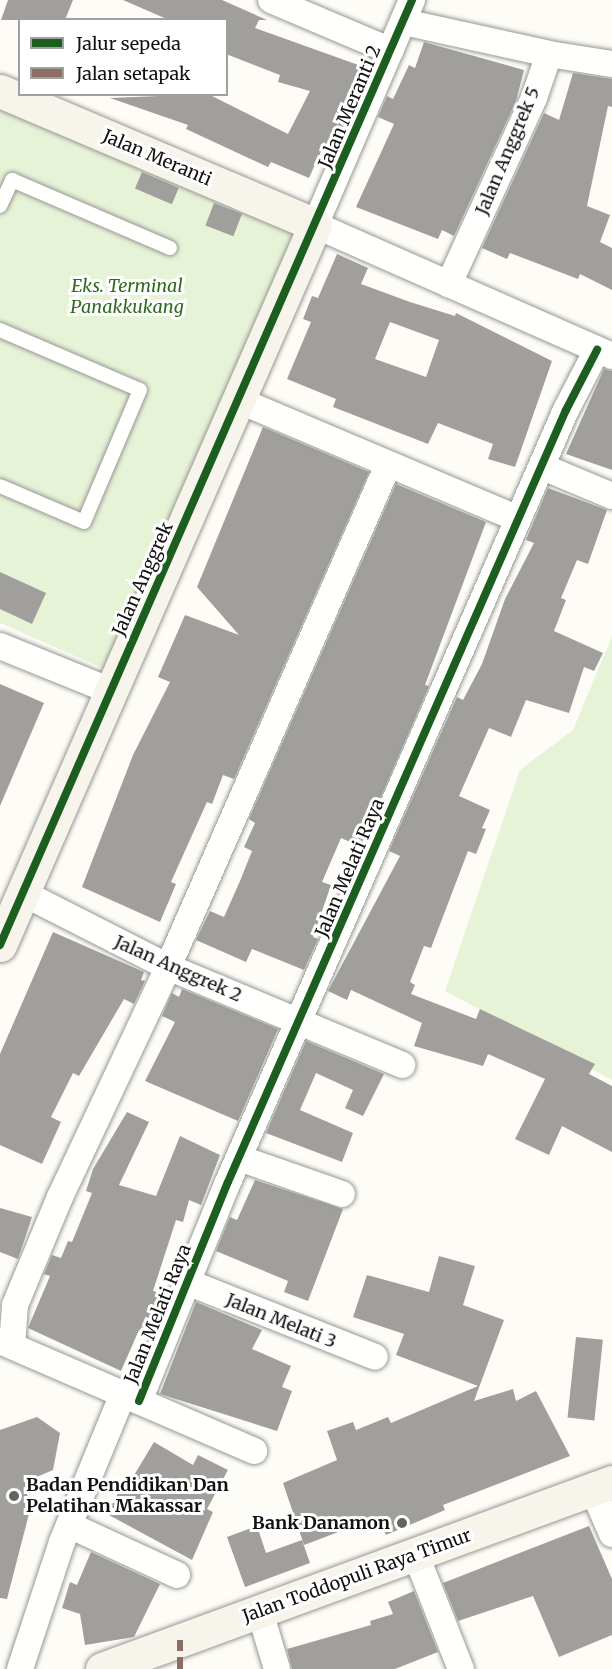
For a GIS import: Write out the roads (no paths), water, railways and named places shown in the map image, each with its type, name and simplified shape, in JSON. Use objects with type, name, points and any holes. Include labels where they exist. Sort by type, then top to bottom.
[{"type":"street","points":[[271,0],[390,51]]},
{"type":"street","points":[[408,11],[549,54],[612,64]]},
{"type":"street","name":"Jalan Meranti 2","points":[[315,225],[408,11]]},
{"type":"street","name":"Jalan Anggrek 5","points":[[449,284],[534,98],[549,54]]},
{"type":"street","name":"Jalan Meranti","points":[[0,91],[315,225]]},
{"type":"street","points":[[315,225],[604,353]]},
{"type":"street","name":"Jalan Anggrek","points":[[0,945],[315,225]]},
{"type":"street","name":"Jalan Melati Raya","points":[[20,1669],[69,1525],[187,1282],[518,519],[604,353]]},
{"type":"street","points":[[238,400],[518,519]]},
{"type":"street","points":[[254,1451],[6,1343],[15,1305],[51,1219],[168,967],[387,465]]},
{"type":"street","points":[[543,468],[612,496]]},
{"type":"street","points":[[0,646],[111,691]]},
{"type":"street","name":"Jalan Anggrek 2","points":[[23,893],[168,967],[402,1065]]},
{"type":"street","points":[[239,1158],[342,1194]]},
{"type":"street","name":"Jalan Melati 3","points":[[187,1282],[375,1358]]},
{"type":"street","points":[[602,1486],[612,1534]]},
{"type":"street","name":"Jalan Toddopuli Raya Timur","points":[[102,1669],[602,1486]]},
{"type":"street","points":[[69,1525],[177,1575]]},
{"type":"street","points":[[416,1555],[461,1669]]},
{"type":"street","points":[[260,1612],[277,1669]]},
{"type":"lane","points":[[0,206],[12,180],[170,248]]},
{"type":"lane","points":[[0,330],[140,390],[84,522],[0,486]]},
{"type":"place","name":"Badan Pendidikan Dan Pelatihan Makassar","points":[[14,1496]]},
{"type":"place","name":"Bank Danamon","points":[[402,1523]]},
{"type":"park label","name":"Eks. Terminal Panakkukang","points":[[127,297]]}]
